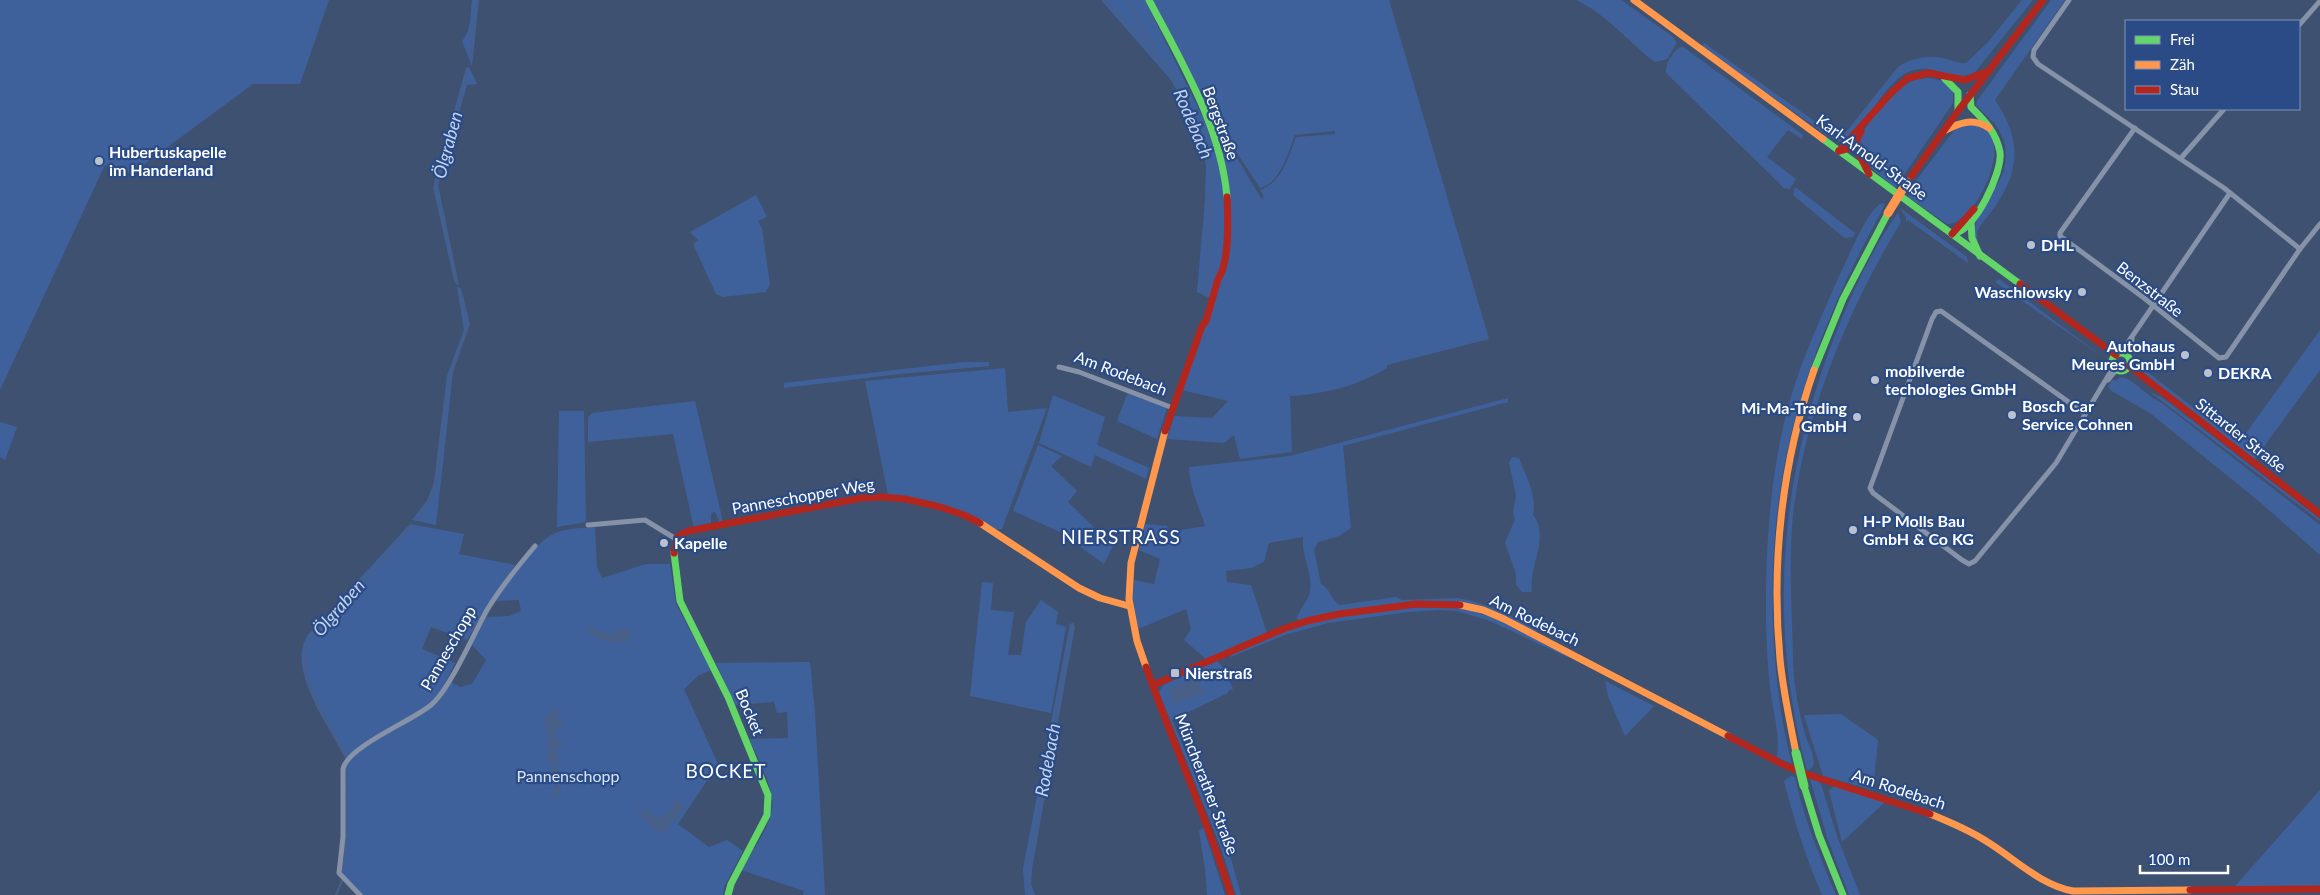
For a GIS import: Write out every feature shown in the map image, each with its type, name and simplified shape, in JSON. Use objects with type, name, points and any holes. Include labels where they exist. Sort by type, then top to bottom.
[{"type":"main road","name":"Bergstraße","points":[[1149,0],[1178,56],[1211,130],[1218,149],[1225,181],[1228,214],[1226,244],[1222,273],[1210,301],[1206,321]]},
{"type":"main road","name":"Karl-Arnold-Straße","points":[[1634,0],[2121,361]]},
{"type":"main road","points":[[1843,895],[1819,835],[1804,786],[1784,695],[1778,616],[1778,563],[1786,485],[1802,410],[1820,352],[1859,266],[1888,213],[1907,182],[1958,111],[2043,0]]},
{"type":"main road","points":[[1839,151],[1905,80],[1920,74],[1939,75],[1965,80],[1989,70]]},
{"type":"main road","points":[[1939,75],[1953,85],[1958,92],[1958,111]]},
{"type":"main road","points":[[1952,234],[1962,232],[1971,222],[1995,181],[2000,164],[2000,148],[1994,133],[1988,122],[1972,107],[1970,95]]},
{"type":"main road","points":[[1944,131],[1962,122],[1974,121],[1983,123],[1994,133]]},
{"type":"main road","points":[[1839,151],[1850,148],[1864,125]]},
{"type":"main road","points":[[1856,140],[1859,154],[1869,174]]},
{"type":"main road","points":[[1952,234],[1982,202]]},
{"type":"main road","points":[[1971,222],[1972,238],[1980,256]]},
{"type":"main road","name":"Am Rodebach","points":[[1206,321],[1173,408],[1154,468],[1132,557],[1129,606],[1137,641],[1153,685],[1307,621],[1339,614],[1416,604],[1464,605],[1504,619],[1784,764],[1826,781],[1929,814],[1963,827],[2056,886],[2073,891],[2320,888]]},
{"type":"main road","name":"Sittarder Straße","points":[[2121,361],[2320,514]]},
{"type":"main road","name":"Panneschopper Weg","points":[[676,539],[686,532],[862,498],[892,497],[913,500],[973,518],[1079,588],[1100,598],[1129,606]]},
{"type":"main road","name":"Bocket","points":[[676,539],[677,589],[684,612],[713,665],[768,795],[767,815],[731,884],[728,895]]},
{"type":"main road","name":"Müncherather Straße","points":[[1153,685],[1166,723],[1211,833],[1230,895]]},
{"type":"street","points":[[2069,0],[2034,50],[2033,57],[2038,64],[2181,158],[2230,193],[2300,249],[2320,224]]},
{"type":"street","points":[[2300,24],[2320,1]]},
{"type":"street","points":[[2181,158],[2223,110]]},
{"type":"street","name":"Benzstraße","points":[[2135,128],[2060,233],[2062,238],[2219,358],[2224,359],[2300,249]]},
{"type":"street","points":[[2084,413],[1941,311],[1936,312],[1932,318],[1870,488],[1874,493],[1969,564],[1975,561],[2056,463],[2084,413],[2121,361],[2132,338],[2230,193]]},
{"type":"street","name":"Am Rodebach","points":[[1059,367],[1079,372],[1173,408]]},
{"type":"street","points":[[588,525],[645,520],[676,539]]},
{"type":"street","name":"Panneschopp","points":[[360,895],[339,873],[343,837],[343,769],[345,763],[362,748],[421,712],[440,697],[498,592],[535,546]]},
{"type":"green space","points":[[0,0],[329,0],[300,84],[253,84],[131,174],[105,165],[0,390]]},
{"type":"green space","points":[[472,0],[479,0],[472,66],[462,41],[468,32]]},
{"type":"green space","points":[[1101,0],[1145,0],[1204,120],[1215,151],[1229,150],[1234,153],[1261,198],[1264,197],[1260,190],[1274,181],[1284,168],[1296,137],[1335,134],[1335,131],[1295,135],[1278,174],[1267,185],[1260,188],[1235,150],[1229,146],[1220,146],[1204,106],[1152,0],[1389,0],[1489,339],[1387,365],[1387,368],[1375,375],[1341,388],[1290,396],[1292,452],[1240,459],[1234,435],[1224,443],[1167,439],[1174,416],[1212,418],[1228,401],[1182,390],[1214,300],[1197,292],[1206,166],[1189,114],[1171,80]]},
{"type":"green space","points":[[1576,0],[1621,0],[1673,37],[1677,43],[1667,59],[1655,62],[1598,13]]},
{"type":"green space","points":[[2022,0],[2033,0],[1975,72],[1959,76],[1926,69],[1908,72],[1899,78],[1881,97],[1858,129],[1841,142],[1831,138],[1701,47],[1704,43],[1830,132],[1842,137],[1898,67],[1916,59],[1928,57],[1966,63],[1988,42]]},
{"type":"green space","points":[[2051,0],[2065,0],[1995,100],[2012,134],[2013,165],[2002,195],[1980,226],[1977,233],[1978,243],[1975,231],[1978,219],[2000,180],[2005,165],[2005,148],[1999,130],[1976,105],[1977,101]]},
{"type":"green space","points":[[1682,46],[1803,135],[1802,139],[1788,130],[1767,157],[1796,179],[1790,189],[1784,188],[1666,73],[1670,58]]},
{"type":"green space","points":[[469,67],[477,84],[467,85],[438,185],[459,285],[454,280],[433,187],[466,68]]},
{"type":"green space","points":[[1929,78],[1942,81],[1953,91],[1953,103],[1895,188],[1866,161],[1861,150],[1860,140],[1872,118],[1895,94],[1912,81]]},
{"type":"green space","points":[[1975,124],[1991,135],[1994,146],[1994,160],[1984,189],[1976,203],[1957,221],[1947,224],[1908,197],[1914,188],[1912,186],[1953,132],[1958,127]]},
{"type":"green space","points":[[1795,187],[1855,233],[1853,237],[1846,238],[1842,236],[1793,195]]},
{"type":"green space","points":[[756,195],[767,217],[758,221],[762,229],[770,284],[766,292],[723,297],[716,294],[693,244],[698,240],[690,232]]},
{"type":"green space","points":[[1883,203],[1885,204],[1854,264],[1812,362],[1797,412],[1785,463],[1777,515],[1773,569],[1773,626],[1779,696],[1792,764],[1777,757],[1778,736],[1770,682],[1766,625],[1769,526],[1777,460],[1783,427],[1792,395],[1811,340],[1860,232],[1872,213]]},
{"type":"green space","points":[[1900,208],[1967,257],[1968,263],[1908,220],[1906,223],[1906,217]]},
{"type":"green space","points":[[1898,213],[1901,222],[1862,292],[1829,369],[1805,448],[1797,488],[1792,527],[1791,559],[1793,665],[1800,713],[1814,762],[1813,767],[1807,771],[1794,715],[1787,659],[1784,603],[1786,548],[1792,493],[1803,438],[1818,384],[1837,330],[1864,270]]},
{"type":"green space","points":[[1999,279],[2100,355],[1995,282]]},
{"type":"green space","points":[[457,287],[461,288],[470,324],[453,372],[436,525],[412,520],[428,499],[434,482],[447,376],[464,330]]},
{"type":"green space","points":[[2320,330],[2320,370],[2254,460],[2138,370],[2139,367],[2136,363],[2239,443]]},
{"type":"green space","points":[[964,362],[989,362],[989,366],[899,374],[784,388],[784,383]]},
{"type":"green space","points":[[1005,368],[1008,412],[1047,408],[1002,529],[994,530],[987,524],[888,495],[865,381]]},
{"type":"green space","points":[[2121,377],[2132,381],[2151,397],[2162,403],[2320,525],[2320,555],[2261,503],[2150,413],[2110,390],[2108,386],[2113,379],[2115,381]]},
{"type":"green space","points":[[1128,392],[1167,408],[1157,439],[1117,421]]},
{"type":"green space","points":[[2150,392],[2163,398],[2320,519],[2320,521]]},
{"type":"green space","points":[[1053,395],[1105,417],[1097,445],[1149,468],[1146,479],[1095,455],[1091,467],[1039,443]]},
{"type":"green space","points":[[1508,398],[1508,402],[1343,446],[1351,528],[1339,536],[1318,542],[1314,550],[1321,584],[1340,605],[1396,597],[1402,600],[1458,598],[1499,610],[1538,631],[1535,632],[1464,602],[1438,601],[1299,621],[1297,619],[1298,615],[1309,594],[1310,584],[1303,537],[1269,543],[1264,562],[1251,568],[1226,571],[1227,582],[1251,585],[1267,633],[1206,659],[1184,640],[1191,629],[1186,609],[1138,629],[1133,598],[1134,580],[1154,584],[1160,559],[1139,550],[1145,524],[1167,526],[1169,532],[1205,526],[1193,491],[1189,467],[1290,456]]},
{"type":"green space","points":[[695,401],[723,522],[720,523],[715,512],[711,513],[711,524],[694,528],[673,434],[588,442],[588,417],[592,413]]},
{"type":"green space","points":[[559,411],[584,411],[586,522],[557,527]]},
{"type":"green space","points":[[0,422],[17,427],[5,460],[0,457]]},
{"type":"green space","points":[[1038,445],[1062,456],[1051,466],[1077,491],[1068,502],[1113,546],[1104,564],[1060,532],[1013,511]]},
{"type":"green space","points":[[1512,457],[1519,458],[1528,479],[1532,493],[1533,515],[1540,533],[1540,542],[1533,572],[1532,592],[1522,592],[1516,585],[1516,574],[1505,543],[1515,519],[1513,513],[1516,495],[1509,463]]},
{"type":"green space","points":[[410,524],[464,534],[459,554],[515,565],[467,640],[431,627],[422,649],[455,663],[438,697],[361,745],[345,758],[312,697],[302,664],[302,648],[308,635]]},
{"type":"green space","name":"Pannenschopp","points":[[595,527],[597,567],[602,578],[646,564],[670,564],[676,604],[711,670],[699,675],[684,689],[718,764],[678,824],[709,847],[727,840],[743,851],[724,887],[723,895],[362,895],[341,874],[345,764],[363,749],[434,705],[441,699],[451,682],[460,687],[472,684],[486,660],[471,644],[486,617],[509,616],[521,611],[519,600],[495,601],[516,571],[533,551],[551,535],[565,530]]},
{"type":"green space","points":[[982,582],[993,583],[991,610],[1014,612],[1008,655],[1021,655],[1026,622],[1041,600],[1058,612],[1056,624],[1066,627],[1051,713],[970,696]]},
{"type":"green space","points":[[1439,606],[1457,608],[1491,617],[1571,656],[1567,657],[1490,621],[1457,611],[1439,610],[1409,612],[1328,623],[1285,635],[1231,657],[1230,655],[1281,633],[1328,619],[1375,611]]},
{"type":"green space","points":[[1070,623],[1075,626],[1032,869],[1031,884],[1035,895],[1025,895],[1023,869]]},
{"type":"green space","points":[[1216,660],[1222,666],[1233,689],[1172,720],[1231,859],[1241,895],[1236,895],[1221,848],[1159,692],[1163,685]]},
{"type":"green space","points":[[810,662],[815,712],[825,895],[803,895],[804,891],[741,870],[764,832],[772,808],[771,792],[768,783],[749,739],[788,738],[787,712],[777,713],[774,702],[735,705],[716,663]]},
{"type":"green space","points":[[1605,681],[1654,706],[1625,736],[1608,696]]},
{"type":"green space","points":[[1841,714],[1878,740],[1873,790],[1823,776],[1804,715]]},
{"type":"green space","points":[[1791,776],[1795,777],[1807,821],[1836,895],[1822,895],[1811,867],[1784,781]]},
{"type":"green space","points":[[1810,779],[1821,784],[1838,839],[1860,895],[1849,895],[1828,840]]},
{"type":"green space","points":[[1834,786],[1885,802],[1842,842],[1829,791]]},
{"type":"green space","points":[[2320,790],[2320,886],[2235,886]]},
{"type":"green space","points":[[1203,827],[1225,895],[1207,895],[1199,831]]},
{"type":"shaded area","points":[[588,626],[609,634],[616,630],[624,631],[629,628],[631,636],[627,639],[628,643],[619,641],[608,643],[605,639],[600,640],[589,632],[589,629],[583,629]]},
{"type":"shaded area","points":[[1197,677],[1204,693],[1174,704],[1169,689]]},
{"type":"shaded area","points":[[550,709],[559,710],[556,716],[563,722],[558,730],[554,732],[557,739],[564,745],[557,747],[557,755],[560,760],[557,762],[558,773],[561,776],[557,779],[561,785],[559,787],[561,792],[554,798],[552,795],[557,788],[554,785],[556,782],[551,779],[554,773],[551,773],[553,765],[548,761],[546,755],[549,751],[546,745],[550,738],[547,733],[548,729],[544,725],[546,716],[551,714]]},
{"type":"shaded area","points":[[675,800],[684,807],[684,810],[677,813],[678,819],[676,818],[667,827],[668,832],[655,831],[648,824],[648,819],[642,819],[641,813],[636,812],[638,809],[653,813],[652,819],[661,817],[669,812],[669,809],[673,808]]},
{"type":"waterway","name":"Ölgraben","points":[[470,58],[477,0]]},
{"type":"waterway","name":"Rodebach","points":[[1106,0],[1166,66],[1181,91],[1199,130],[1212,169],[1206,293]]},
{"type":"waterway","name":"Rodebach","points":[[1127,0],[1131,4],[1143,31],[1154,45],[1153,52]]},
{"type":"waterway","name":"Ölgraben","points":[[457,281],[436,188],[438,174],[469,69]]},
{"type":"waterway","name":"Ölgraben","points":[[418,519],[431,500],[436,484],[449,381],[467,326],[460,290]]},
{"type":"waterway","name":"Ölgraben","points":[[346,756],[326,721],[309,684],[305,658],[307,648],[322,624],[375,570],[412,526]]},
{"type":"waterway","name":"Rodebach","points":[[1029,895],[1028,871],[1073,624]]},
{"type":"waterway","name":"Ölgraben","points":[[342,871],[347,839],[346,769]]},
{"type":"waterway","name":"Ölgraben","points":[[336,895],[342,881]]},
{"type":"traffic: fast","points":[[1149,0],[1198,95],[1208,120],[1217,145],[1227,197]]},
{"type":"traffic: fast","points":[[1945,79],[1958,92],[1958,110]]},
{"type":"traffic: fast","points":[[1952,234],[1961,231],[1978,213],[1992,186],[2000,161],[2000,152],[1996,138],[1971,107],[1970,95]]},
{"type":"traffic: fast","points":[[1823,139],[2020,284]]},
{"type":"traffic: fast","points":[[1814,370],[1843,299],[1888,213]]},
{"type":"traffic: fast","points":[[1971,222],[1972,238],[1980,256]]},
{"type":"traffic: fast","points":[[2121,353],[2127,356],[2130,362],[2127,368],[2121,371],[2115,368],[2112,362],[2115,356],[2121,353]]},
{"type":"traffic: fast","points":[[674,553],[680,601],[728,697],[768,795],[767,815],[731,884],[728,895]]},
{"type":"traffic: fast","points":[[1796,753],[1804,786]]},
{"type":"traffic: fast","points":[[1804,786],[1819,835],[1843,895]]},
{"type":"traffic: slow","points":[[1634,0],[1823,139]]},
{"type":"traffic: slow","points":[[1946,130],[1968,122],[1978,123],[1989,128]]},
{"type":"traffic: slow","points":[[1888,213],[1907,182]]},
{"type":"traffic: slow","points":[[1796,753],[1780,659],[1777,586],[1778,549],[1787,476],[1794,440],[1814,370]]},
{"type":"traffic: slow","points":[[1146,667],[1137,641],[1129,599],[1131,563],[1165,431]]},
{"type":"traffic: slow","points":[[980,523],[1079,588],[1100,598],[1129,606]]},
{"type":"traffic: slow","points":[[1460,605],[1483,610],[1504,619],[1728,736]]},
{"type":"traffic: slow","points":[[1930,814],[1980,837],[2038,877],[2061,888],[2073,891],[2190,890]]},
{"type":"traffic: jam","points":[[1907,182],[1958,111],[2043,0]]},
{"type":"traffic: jam","points":[[1839,151],[1891,93],[1908,78],[1929,73],[1965,80],[1986,72]]},
{"type":"traffic: jam","points":[[1839,151],[1850,148],[1861,132]]},
{"type":"traffic: jam","points":[[1857,140],[1859,154],[1869,174]]},
{"type":"traffic: jam","points":[[1165,431],[1202,326],[1206,321],[1225,262],[1228,216],[1227,197]]},
{"type":"traffic: jam","points":[[1952,234],[1974,209]]},
{"type":"traffic: jam","points":[[2020,284],[2116,355]]},
{"type":"traffic: jam","points":[[2129,366],[2320,514]]},
{"type":"traffic: jam","points":[[674,553],[677,537],[688,531],[862,498],[905,499],[940,507],[980,523]]},
{"type":"traffic: jam","points":[[1153,685],[1283,629],[1307,621],[1339,614],[1416,604],[1460,605]]},
{"type":"traffic: jam","points":[[1146,667],[1222,866],[1231,895]]},
{"type":"traffic: jam","points":[[1728,736],[1784,765],[1806,774],[1930,814]]},
{"type":"traffic: jam","points":[[2190,890],[2320,889]]},
{"type":"place","name":"Hubertuskapelle im Handerland","points":[[99,161]]},
{"type":"place","name":"DHL","points":[[2031,245]]},
{"type":"place","name":"Waschlowsky","points":[[2082,292]]},
{"type":"place","name":"Autohaus Meures GmbH","points":[[2185,355]]},
{"type":"place","name":"DEKRA","points":[[2208,373]]},
{"type":"place","name":"mobilverde techologies GmbH","points":[[1875,380]]},
{"type":"place","name":"Bosch Car Service Cohnen","points":[[2012,415]]},
{"type":"place","name":"Mi-Ma-Trading GmbH","points":[[1857,417]]},
{"type":"place","name":"H-P Molls Bau GmbH & Co KG","points":[[1853,530]]},
{"type":"place","name":"Kapelle","points":[[664,543]]},
{"type":"place","name":"Nierstraß","points":[[1175,673]]},
{"type":"district","name":"NIERSTRASS","points":[[1121,537]]},
{"type":"district","name":"BOCKET","points":[[726,771]]}]
